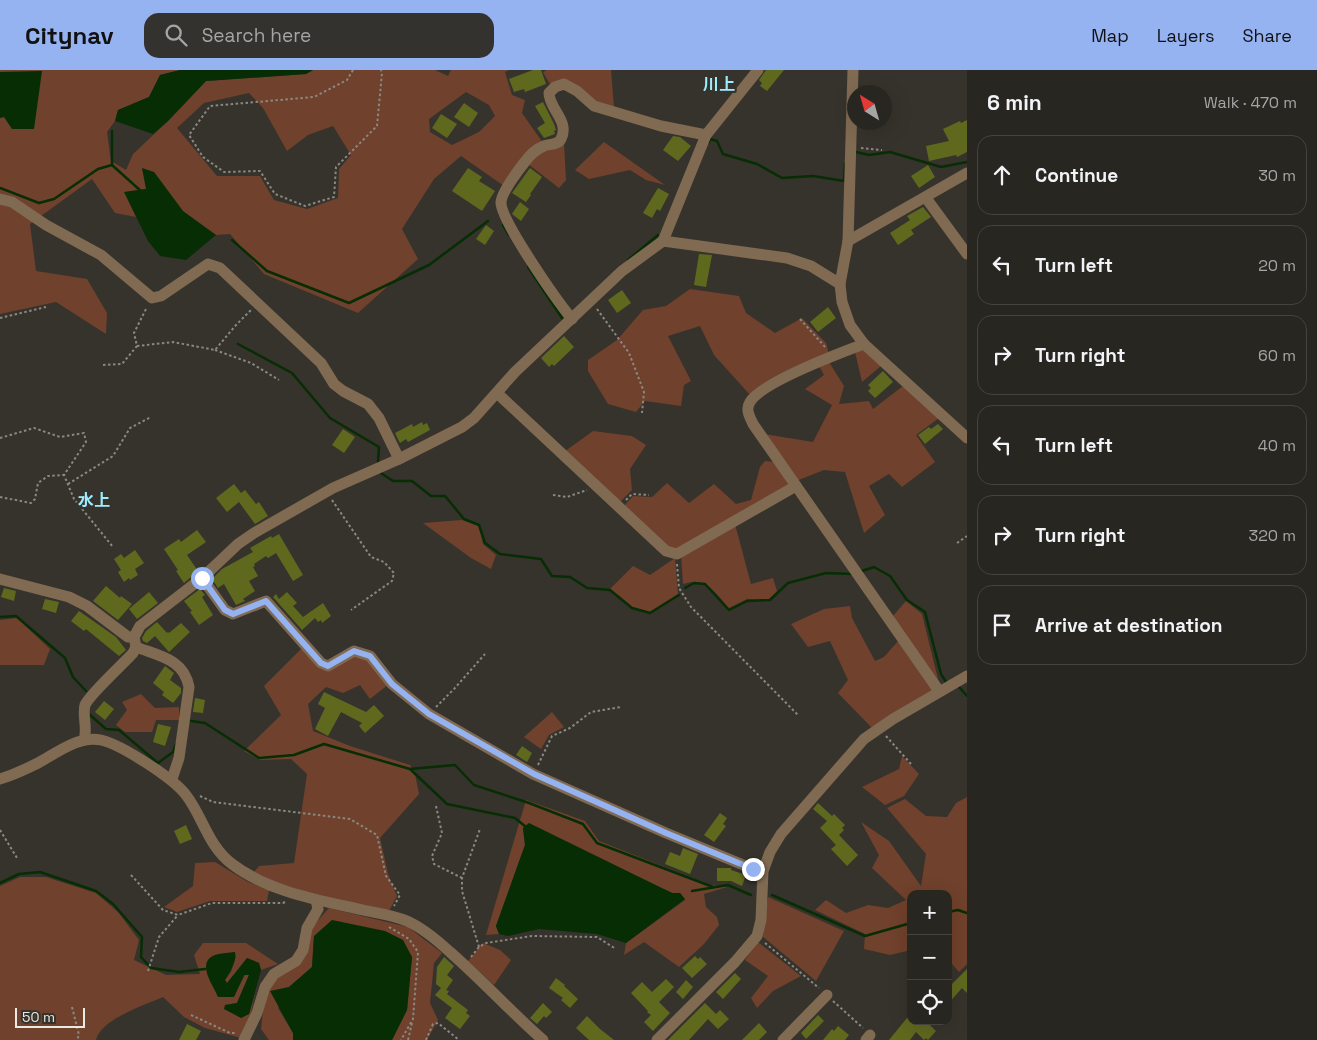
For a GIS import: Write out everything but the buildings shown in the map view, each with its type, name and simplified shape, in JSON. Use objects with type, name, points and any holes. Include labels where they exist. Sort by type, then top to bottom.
[{"type":"street","points":[[84,740],[86,733],[85,706],[91,697],[133,653],[140,626],[202,578],[238,544],[254,532],[326,492],[399,459],[462,427],[474,418],[515,372],[622,271],[663,241],[706,135],[758,70]]},
{"type":"street","points":[[853,70],[848,241],[840,284],[842,302],[850,325],[864,344],[967,438]]},
{"type":"street","points":[[572,319],[549,290],[507,220],[501,204],[504,194],[524,163],[536,150],[543,146],[558,143],[561,139],[563,130],[560,116],[549,99],[548,93],[555,87],[564,84],[577,91],[594,106],[661,126],[706,135]]},
{"type":"street","points":[[848,241],[967,173]]},
{"type":"street","points":[[926,198],[967,254]]},
{"type":"street","points":[[0,199],[12,202],[46,225],[101,255],[152,298],[161,296],[208,264],[220,268],[321,363],[334,384],[368,404],[379,418],[399,459]]},
{"type":"street","points":[[663,241],[787,258],[811,266],[840,284]]},
{"type":"street","points":[[864,344],[829,357],[780,380],[759,394],[750,403],[748,412],[753,424],[939,691]]},
{"type":"street","points":[[497,393],[666,551],[677,554],[796,486]]},
{"type":"street","points":[[202,578],[225,610],[233,614],[266,601],[321,663],[328,666],[354,651],[370,656],[392,684],[429,714],[534,774],[666,833],[753,869],[763,871]]},
{"type":"street","points":[[0,580],[69,597],[87,606],[135,642],[181,667],[187,677],[189,687],[179,758],[172,779]]},
{"type":"street","points":[[657,1040],[735,962],[757,936],[761,920],[763,871],[770,852],[781,834],[851,751],[878,728],[967,676]]},
{"type":"street","points":[[0,779],[84,740],[99,740],[114,744],[172,779],[186,795],[210,839],[229,862],[244,872],[278,888],[387,920],[407,921],[433,937],[543,1040]]},
{"type":"street","points":[[246,1036],[257,1013],[265,987],[274,974],[296,961],[303,950],[306,928],[318,909],[316,900]]},
{"type":"street","points":[[782,1040],[827,996]]},
{"type":"path","points":[[353,70],[347,80],[314,97],[210,106],[188,135],[203,156],[224,172],[260,171],[275,194],[305,206],[334,198],[336,167],[377,126],[381,70]]},
{"type":"path","points":[[851,147],[882,150]]},
{"type":"path","points":[[137,346],[134,333],[152,298]]},
{"type":"path","points":[[591,301],[628,353],[644,392],[642,413]]},
{"type":"path","points":[[215,350],[236,325],[258,304]]},
{"type":"path","points":[[0,318],[46,307]]},
{"type":"path","points":[[800,319],[825,345],[829,357]]},
{"type":"path","points":[[104,365],[122,364],[137,346],[173,342],[215,350],[251,363],[279,380]]},
{"type":"path","points":[[68,484],[112,456],[130,428],[151,417]]},
{"type":"path","points":[[0,438],[34,428],[60,437],[84,433],[86,442],[64,475]]},
{"type":"path","points":[[64,475],[74,499],[113,547]]},
{"type":"path","points":[[0,497],[31,503],[36,499],[38,483],[48,476],[64,475]]},
{"type":"path","points":[[553,495],[567,497],[596,486]]},
{"type":"path","points":[[326,492],[371,557],[384,562],[394,573],[392,581],[351,610]]},
{"type":"path","points":[[619,507],[632,494],[649,495]]},
{"type":"path","points":[[957,543],[967,536]]},
{"type":"path","points":[[677,554],[679,588],[691,607],[800,716]]},
{"type":"path","points":[[429,714],[454,690],[485,654]]},
{"type":"path","points":[[534,774],[552,736],[570,728],[591,712],[621,707]]},
{"type":"path","points":[[878,728],[911,764]]},
{"type":"path","points":[[198,794],[213,802],[350,818],[377,835],[386,876],[400,895],[387,920],[409,939],[418,952],[412,1019],[408,1040]]},
{"type":"path","points":[[436,806],[442,833],[432,856],[434,864],[462,878]]},
{"type":"path","points":[[479,947],[462,892],[462,878],[480,829]]},
{"type":"path","points":[[0,830],[17,858]]},
{"type":"path","points":[[131,875],[163,910],[178,914]]},
{"type":"path","points":[[148,971],[159,937],[178,914],[212,903],[283,903],[297,894]]},
{"type":"path","points":[[465,965],[479,947],[486,943],[532,936],[597,937],[616,949]]},
{"type":"path","points":[[757,936],[798,969],[868,1038]]},
{"type":"path","points":[[72,1007],[79,1034],[78,1040]]},
{"type":"path","points":[[190,1015],[230,1033],[246,1036]]},
{"type":"path","points":[[401,1040],[412,1019]]},
{"type":"path","points":[[426,1040],[433,1024],[438,1023],[458,1040]]},
{"type":"shaded area","points":[[0,70],[180,70],[160,75],[149,97],[118,110],[115,121],[107,132],[111,161],[126,170],[133,154],[206,81],[306,74],[313,70],[435,70],[448,76],[451,70],[509,70],[505,72],[512,95],[525,100],[522,113],[543,143],[504,186],[461,156],[434,179],[402,229],[418,259],[358,313],[264,274],[230,234],[216,235],[183,212],[154,172],[146,189],[125,192],[136,217],[115,213],[92,179],[30,224],[36,271],[87,279],[107,313],[106,334],[56,302],[0,314],[0,118],[4,117],[42,72],[0,72]],"holes":[[[466,92],[489,105],[495,116],[479,132],[452,145],[430,132],[429,119]],[[249,93],[263,108],[287,151],[308,135],[333,126],[351,155],[339,169],[338,198],[307,209],[274,200],[260,176],[217,176],[177,128],[204,103]]]},
{"type":"shaded area","points":[[180,70],[313,70],[306,74],[206,81],[153,134],[115,121],[118,110],[149,97],[160,75]]},
{"type":"shaded area","points":[[547,70],[611,70],[614,107],[593,102],[564,79],[551,86],[543,72]]},
{"type":"shaded area","points":[[42,71],[34,129],[12,129],[4,117],[0,118],[0,72]]},
{"type":"shaded area","points":[[604,142],[665,185],[646,180],[630,170],[589,179],[575,170]]},
{"type":"shaded area","points":[[564,143],[566,180],[559,188],[528,164],[541,150]]},
{"type":"shaded area","points":[[142,168],[154,172],[183,211],[216,235],[186,260],[160,256],[148,241],[124,192],[146,189]]},
{"type":"shaded area","points":[[690,289],[739,296],[746,313],[775,333],[802,318],[826,343],[829,354],[751,396],[714,355],[700,326],[668,336],[691,381],[684,385],[681,406],[645,401],[636,412],[608,404],[588,371],[588,360],[617,340],[643,310],[666,306]]},
{"type":"shaded area","points":[[862,349],[881,366],[862,382],[855,352]]},
{"type":"shaded area","points":[[829,362],[844,386],[839,404],[869,401],[873,409],[903,386],[939,418],[916,435],[935,462],[902,487],[889,474],[869,486],[885,515],[864,533],[845,472],[824,470],[796,481],[764,434],[813,442],[832,405],[805,389],[824,375],[819,366]]},
{"type":"shaded area","points":[[593,431],[632,436],[646,445],[630,469],[632,490],[619,503],[564,452]]},
{"type":"shaded area","points":[[765,461],[776,462],[792,484],[677,550],[668,548],[623,507],[633,496],[652,497],[667,483],[689,503],[714,484],[736,504],[751,500],[760,467]]},
{"type":"shaded area","points":[[462,520],[479,526],[483,544],[496,555],[491,569],[471,558],[423,523]]},
{"type":"shaded area","points":[[735,524],[751,584],[773,578],[777,591],[768,600],[747,599],[729,608],[710,587],[698,582],[683,584],[681,555]]},
{"type":"shaded area","points":[[675,558],[678,594],[650,612],[632,607],[610,589],[633,566],[650,575]]},
{"type":"shaded area","points":[[906,601],[922,614],[939,683],[892,617]]},
{"type":"shaded area","points":[[850,606],[852,618],[875,661],[884,657],[899,640],[934,690],[873,729],[838,693],[848,680],[830,641],[808,647],[791,624],[824,609]]},
{"type":"shaded area","points":[[17,618],[50,649],[44,665],[0,665],[0,620]]},
{"type":"shaded area","points":[[303,647],[324,670],[354,654],[368,659],[389,684],[370,699],[360,685],[343,693],[326,687],[308,704],[313,731],[350,746],[410,765],[415,774],[419,794],[380,838],[388,874],[397,896],[389,911],[316,895],[278,884],[254,872],[259,866],[294,863],[307,774],[291,759],[260,760],[244,751],[281,715],[264,686]]},
{"type":"shaded area","points":[[141,694],[155,708],[179,707],[179,720],[156,720],[152,732],[125,732],[116,725],[127,710],[122,702]]},
{"type":"shaded area","points":[[552,712],[564,727],[549,735],[541,749],[524,737]]},
{"type":"shaded area","points":[[902,756],[919,774],[904,796],[885,805],[862,787],[899,769]]},
{"type":"shaded area","points":[[967,797],[967,964],[959,972],[952,964],[952,890],[907,890],[907,951],[890,955],[864,949],[865,934],[815,910],[826,900],[846,913],[868,905],[888,908],[906,900],[872,868],[879,855],[861,822],[889,841],[921,886],[926,854],[887,808],[905,799],[926,816],[947,817],[956,803]]},
{"type":"shaded area","points":[[526,800],[585,821],[599,841],[710,885],[727,887],[704,894],[706,907],[717,917],[719,925],[704,944],[679,967],[644,942],[624,955],[626,943],[685,900],[680,893],[673,893],[523,828],[525,845],[496,926],[499,934],[486,935]]},
{"type":"shaded area","points":[[529,823],[672,893],[680,893],[685,899],[626,943],[597,934],[539,929],[508,936],[499,934],[496,926],[525,845],[523,828]]},
{"type":"shaded area","points":[[215,862],[248,882],[269,890],[267,901],[210,901],[177,912],[164,907],[193,886],[195,863]]},
{"type":"shaded area","points":[[20,877],[46,877],[96,893],[118,912],[139,940],[134,960],[166,975],[200,974],[194,955],[203,943],[246,943],[278,964],[261,970],[259,963],[247,958],[227,984],[234,996],[245,975],[249,975],[237,1003],[225,1005],[241,1018],[249,1014],[255,994],[248,1025],[241,1038],[205,1028],[184,1017],[163,997],[115,1019],[100,1032],[96,1040],[0,1040],[0,886]],"holes":[[[212,956],[236,956],[231,972],[225,980]]]},
{"type":"shaded area","points":[[768,897],[844,931],[816,981],[762,936]]},
{"type":"shaded area","points":[[329,908],[408,927],[442,953],[434,963],[430,1003],[438,1020],[427,1040],[392,1040],[407,1010],[412,957],[314,936],[312,967],[289,987],[278,1008],[293,1033],[293,1040],[269,1040],[261,1029],[265,993],[275,979],[304,957],[310,929]]},
{"type":"shaded area","points":[[332,920],[385,931],[403,940],[412,957],[407,1010],[392,1040],[293,1040],[293,1033],[270,991],[289,987],[312,967],[314,936]]},
{"type":"shaded area","points":[[758,942],[801,976],[773,991],[757,1008],[751,998],[768,976],[745,960]]},
{"type":"shaded area","points":[[483,943],[500,950],[511,960],[494,985],[468,961]]},
{"type":"shaded area","points":[[235,952],[234,963],[225,980],[227,983],[247,958],[259,963],[261,970],[249,1014],[241,1018],[224,1009],[225,1005],[237,1003],[249,975],[244,975],[234,997],[218,997],[206,971],[207,961],[211,957]]},
{"type":"waterway","points":[[112,131],[112,165]]},
{"type":"waterway","points":[[709,142],[710,139],[717,141],[723,154],[757,164],[782,178],[813,176],[844,181],[845,164]]},
{"type":"waterway","points":[[856,152],[869,155],[890,152],[941,167],[967,162]]},
{"type":"waterway","points":[[0,188],[39,203],[54,199],[98,169],[112,165],[142,192]]},
{"type":"waterway","points":[[232,240],[267,271],[349,303],[429,265],[488,221]]},
{"type":"waterway","points":[[503,225],[509,235]]},
{"type":"waterway","points":[[628,260],[658,235]]},
{"type":"waterway","points":[[528,267],[562,318]]},
{"type":"waterway","points":[[238,344],[292,373],[330,418],[379,447],[378,462]]},
{"type":"waterway","points":[[381,473],[393,481],[412,481],[431,496],[445,496],[464,519],[479,525],[485,543],[500,554],[541,559],[552,576],[570,577],[587,588],[610,590],[632,608],[650,613],[679,595]]},
{"type":"waterway","points":[[862,571],[874,567],[890,576],[907,600],[925,612],[941,674],[946,682]]},
{"type":"waterway","points":[[685,588],[694,583],[705,584],[729,610],[747,601],[770,600],[788,583],[826,573],[853,574]]},
{"type":"waterway","points":[[0,617],[16,616],[65,658],[73,677],[86,691]]},
{"type":"waterway","points":[[959,687],[967,696]]},
{"type":"waterway","points":[[89,714],[106,729],[119,730],[158,763],[173,752],[176,744]]},
{"type":"waterway","points":[[191,721],[205,723],[259,758],[294,755],[324,744],[410,769],[447,804],[515,818],[526,827]]},
{"type":"waterway","points":[[410,769],[455,765],[474,785],[529,803],[583,824],[597,843],[713,887]]},
{"type":"waterway","points":[[0,883],[19,874],[40,872],[96,891],[113,904],[142,937],[141,957],[151,968],[179,972],[205,969]]},
{"type":"waterway","points":[[692,891],[728,885],[751,895]]},
{"type":"waterway","points":[[772,895],[865,936],[907,924]]},
{"type":"waterway","points":[[952,911],[958,910],[967,913]]},
{"type":"district","name":"川上","points":[[719,84]]},
{"type":"district","name":"水上","points":[[94,500]]},
{"type":"route","points":[[202,578],[225,610],[233,614],[266,601],[321,663],[328,666],[354,651],[370,656],[392,684],[429,714],[534,774],[666,833],[753,869]]}]
